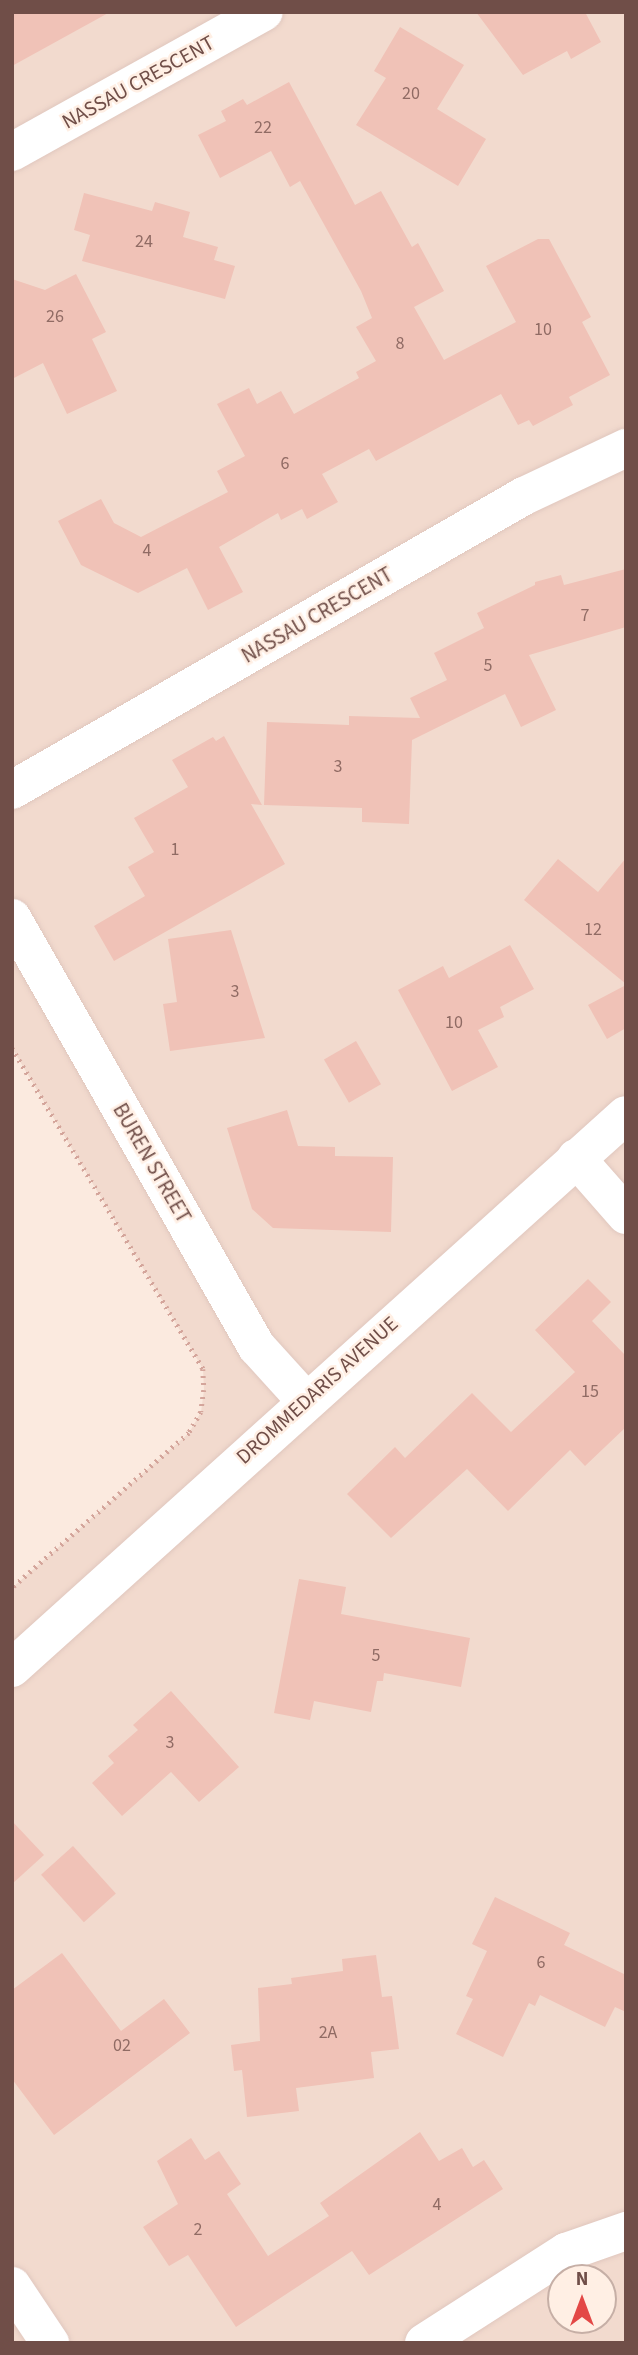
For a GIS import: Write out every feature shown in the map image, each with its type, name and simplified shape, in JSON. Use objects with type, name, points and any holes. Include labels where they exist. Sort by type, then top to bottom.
[{"type":"street","name":"NASSAU CRESCENT","points":[[12,152],[264,12]]},
{"type":"street","name":"NASSAU CRESCENT","points":[[12,790],[524,496],[626,448]]},
{"type":"street","name":"BUREN STREET","points":[[12,918],[257,1347],[304,1400]]},
{"type":"street","name":"DROMMEDARIS AVENUE","points":[[12,1668],[304,1400],[626,1115]]},
{"type":"street","points":[[576,1158],[626,1216]]},
{"type":"street","points":[[424,2343],[566,2252],[626,2231]]},
{"type":"street","points":[[12,2286],[50,2343]]},
{"type":"path","points":[[12,1048],[203,1369],[204,1390],[201,1412],[189,1433],[12,1588]]},
{"type":"shaded area","points":[[12,12],[626,12],[626,2343],[12,2343],[12,1588],[189,1433],[201,1412],[203,1369],[12,1048]]},
{"type":"building","points":[[12,12],[110,12],[12,66]]},
{"type":"building","points":[[476,12],[585,12],[601,42],[571,59],[567,51],[523,75]]},
{"type":"building","points":[[400,27],[464,65],[437,109],[486,139],[458,186],[356,125],[386,78],[374,71]]},
{"type":"building","points":[[289,82],[355,205],[381,191],[412,247],[418,243],[444,291],[414,307],[444,360],[516,322],[486,266],[538,239],[549,239],[591,317],[582,322],[610,375],[569,397],[573,405],[533,426],[529,420],[518,425],[501,394],[376,461],[369,449],[322,474],[338,502],[307,519],[302,509],[281,520],[278,513],[219,547],[243,592],[208,610],[187,568],[138,593],[81,565],[58,521],[101,499],[114,523],[141,537],[228,492],[217,471],[245,456],[217,404],[249,388],[257,404],[281,391],[294,414],[359,378],[356,372],[376,361],[356,327],[372,318],[361,291],[300,181],[290,187],[271,151],[220,178],[198,135],[226,121],[221,111],[243,99],[247,105]]},
{"type":"building","points":[[84,193],[152,211],[155,202],[190,212],[183,237],[218,247],[214,260],[235,266],[225,299],[82,261],[90,235],[74,230]]},
{"type":"building","points":[[76,274],[106,332],[92,339],[117,391],[67,414],[43,363],[12,379],[12,279],[45,290]]},
{"type":"building","points":[[626,569],[626,627],[529,655],[556,710],[521,727],[505,694],[412,740],[409,824],[362,822],[362,808],[264,805],[267,722],[349,725],[349,716],[420,718],[410,698],[447,680],[434,653],[484,628],[477,613],[535,585],[535,582],[561,575],[564,585]]},
{"type":"building","points":[[224,736],[262,805],[251,804],[285,864],[114,961],[94,926],[145,896],[128,867],[154,852],[134,818],[188,787],[172,760],[213,737],[216,741]]},
{"type":"building","points":[[626,858],[626,984],[524,900],[558,859],[598,892]]},
{"type":"building","points":[[231,930],[265,1038],[170,1051],[163,1004],[177,1002],[168,939]]},
{"type":"building","points":[[510,945],[534,989],[500,1007],[504,1017],[478,1030],[498,1067],[452,1091],[398,990],[443,966],[449,978]]},
{"type":"building","points":[[626,985],[626,1028],[607,1039],[588,1005]]},
{"type":"building","points":[[356,1041],[381,1084],[349,1103],[324,1060]]},
{"type":"building","points":[[287,1110],[298,1146],[335,1147],[335,1156],[393,1157],[391,1232],[273,1228],[252,1209],[227,1128]]},
{"type":"building","points":[[588,1279],[611,1302],[592,1321],[626,1356],[626,1427],[585,1466],[570,1450],[508,1511],[467,1469],[391,1538],[347,1494],[395,1447],[405,1458],[472,1393],[511,1432],[575,1372],[535,1330]]},
{"type":"building","points":[[299,1579],[346,1587],[341,1614],[470,1638],[461,1687],[384,1673],[383,1681],[377,1681],[371,1712],[314,1701],[310,1720],[274,1713]]},
{"type":"building","points":[[171,1691],[239,1767],[199,1802],[171,1772],[122,1816],[92,1783],[114,1763],[108,1756],[138,1730],[133,1725]]},
{"type":"building","points":[[12,1821],[44,1855],[12,1884]]},
{"type":"building","points":[[73,1846],[116,1894],[84,1922],[41,1875]]},
{"type":"building","points":[[495,1897],[570,1933],[564,1945],[626,1975],[626,2012],[615,2007],[605,2027],[540,1995],[535,2006],[529,2003],[503,2057],[456,2034],[473,1999],[466,1996],[487,1951],[472,1944]]},
{"type":"building","points":[[62,1953],[121,2031],[164,1999],[190,2033],[54,2135],[12,2079],[12,1990]]},
{"type":"building","points":[[376,1955],[382,1997],[392,1996],[399,2049],[371,2052],[374,2078],[296,2088],[299,2111],[247,2117],[242,2070],[234,2071],[231,2045],[260,2041],[258,1988],[292,1984],[291,1978],[343,1971],[342,1959]]},
{"type":"building","points":[[420,2132],[439,2161],[462,2148],[473,2167],[484,2160],[503,2189],[369,2275],[352,2251],[236,2327],[188,2255],[169,2266],[143,2227],[178,2204],[157,2161],[191,2138],[205,2160],[219,2151],[241,2184],[227,2194],[268,2256],[329,2216],[320,2203]]}]
